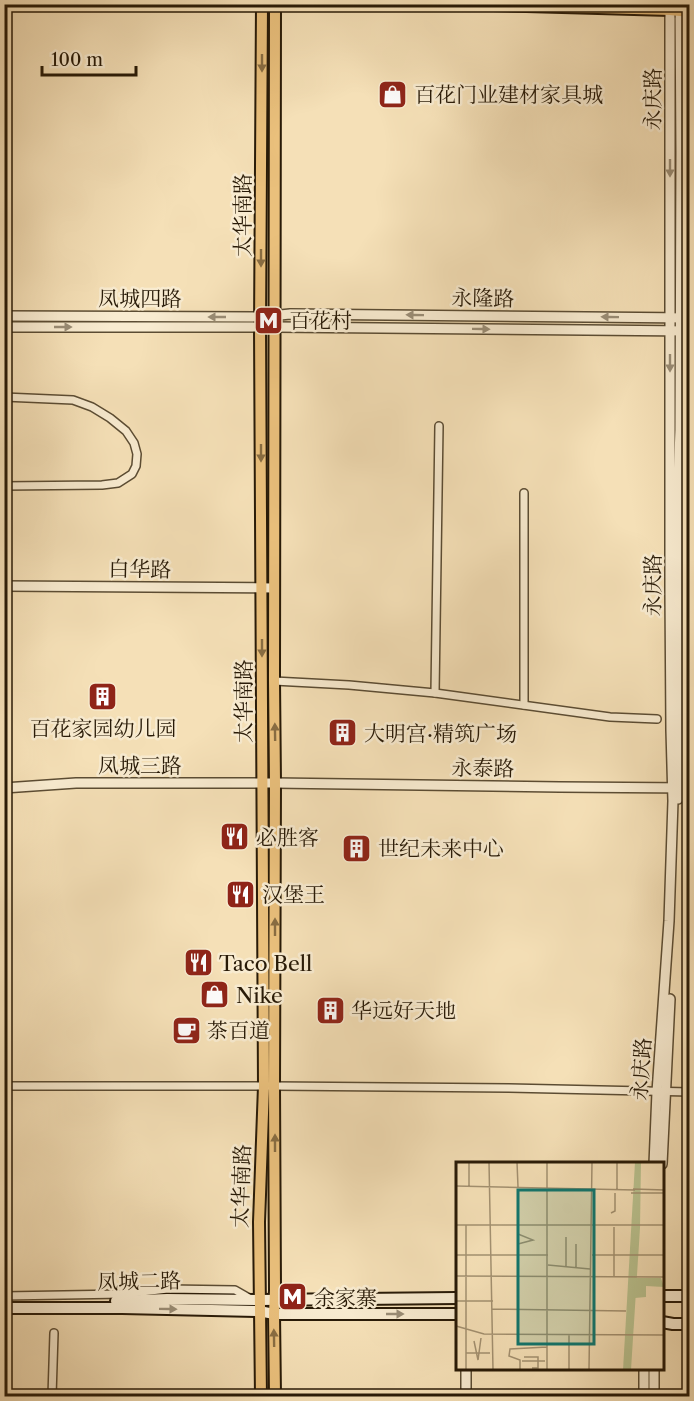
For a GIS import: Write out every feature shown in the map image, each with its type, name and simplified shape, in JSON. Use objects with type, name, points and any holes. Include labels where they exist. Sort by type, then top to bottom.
[{"type":"main road","name":"太华南路","points":[[262,4],[263,783],[275,1299],[275,1396]]},
{"type":"main road","name":"太华南路","points":[[261,1396],[257,1303],[259,1222],[269,1086],[275,783],[275,4]]},
{"type":"main road","points":[[459,4],[678,8]]},
{"type":"main road","points":[[664,1296],[690,1296]]},
{"type":"main road","name":"凤城二路","points":[[4,1308],[122,1308],[257,1303],[275,1299],[456,1298]]},
{"type":"main road","name":"凤城二路","points":[[4,1302],[167,1299],[257,1303],[274,1314],[456,1314]]},
{"type":"main road","points":[[664,1322],[690,1324]]},
{"type":"street","name":"永庆路","points":[[662,1162],[662,1092],[675,788],[674,589],[680,331],[678,8]]},
{"type":"street","name":"凤城四路","points":[[4,327],[261,322],[275,314]]},
{"type":"street","name":"永隆路","points":[[275,314],[680,318]]},
{"type":"street","name":"凤城四路","points":[[4,316],[261,322],[276,327]]},
{"type":"street","name":"永隆路","points":[[276,327],[680,331]]},
{"type":"street","points":[[4,397],[73,400],[92,407],[126,431],[134,443],[137,454],[136,466],[132,474],[118,483],[4,486]]},
{"type":"street","points":[[435,693],[439,426]]},
{"type":"street","points":[[524,492],[524,705]]},
{"type":"street","name":"白华路","points":[[4,586],[274,588]]},
{"type":"street","points":[[674,589],[690,589]]},
{"type":"street","points":[[274,681],[435,693],[610,717],[657,719]]},
{"type":"street","name":"凤城三路","points":[[4,788],[76,783],[275,783]]},
{"type":"street","name":"永泰路","points":[[275,783],[690,788]]},
{"type":"street","points":[[4,1086],[509,1088],[690,1092]]},
{"type":"street","name":"永庆路","points":[[654,1162],[662,1092]]},
{"type":"street","points":[[4,1296],[123,1294],[168,1289],[235,1290],[257,1303]]},
{"type":"street","points":[[52,1396],[54,1333]]},
{"type":"street","points":[[466,1371],[466,1396]]},
{"type":"street","points":[[644,1371],[645,1396]]},
{"type":"street","points":[[654,1371],[654,1396]]},
{"type":"place","name":"百花门业建材家具城","points":[[393,94]]},
{"type":"place","name":"百花村","points":[[268,320]]},
{"type":"place","name":"百花家园幼儿园","points":[[103,697]]},
{"type":"place","name":"大明宫·精筑广场","points":[[343,733]]},
{"type":"place","name":"必胜客","points":[[235,837]]},
{"type":"place","name":"世纪未来中心","points":[[357,848]]},
{"type":"place","name":"汉堡王","points":[[241,894]]},
{"type":"place","name":"Taco Bell","points":[[198,963]]},
{"type":"place","name":"Nike","points":[[215,995]]},
{"type":"place","name":"华远好天地","points":[[330,1010]]},
{"type":"place","name":"茶百道","points":[[186,1030]]},
{"type":"place","name":"余家寨","points":[[293,1297]]}]
